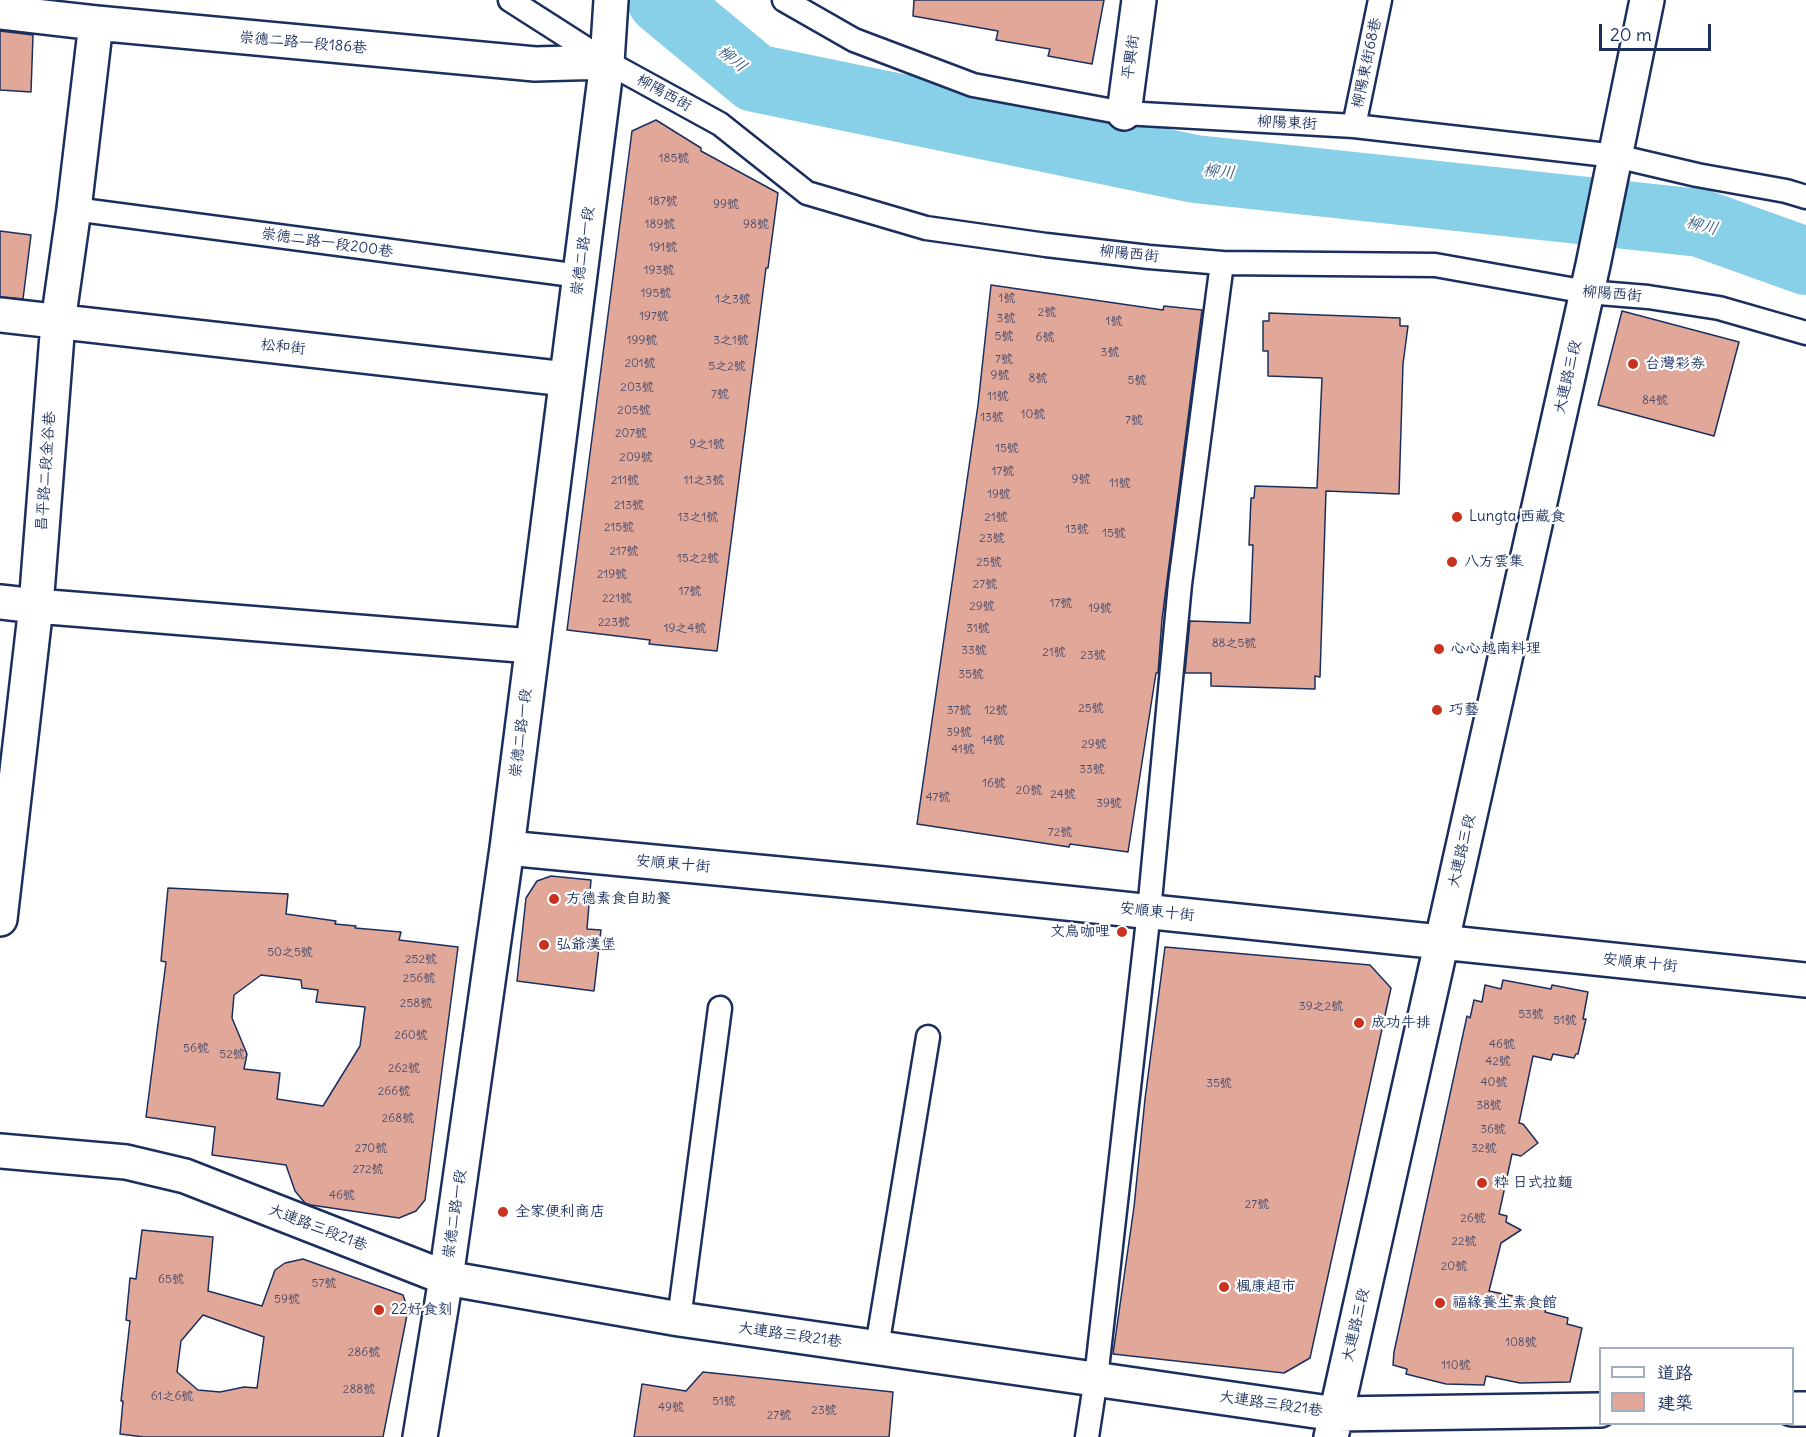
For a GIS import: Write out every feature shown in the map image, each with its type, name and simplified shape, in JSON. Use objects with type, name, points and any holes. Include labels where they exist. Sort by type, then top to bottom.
[{"type":"street","name":"平興街","points":[[1124,113],[1139,0]]},
{"type":"street","points":[[1615,163],[1647,0]]},
{"type":"street","name":"崇德二路一段186巷","points":[[0,12],[535,64],[607,62]]},
{"type":"street","name":"崇德二路一段","points":[[420,1437],[446,1278],[507,848],[607,62],[610,13]]},
{"type":"street","name":"昌平路二段金谷巷","points":[[0,920],[36,606],[57,322],[74,209],[96,23]]},
{"type":"street","name":"大連路三段","points":[[1334,1426],[1615,163]]},
{"type":"street","name":"松和街","points":[[0,315],[566,379]]},
{"type":"street","points":[[0,602],[532,646]]},
{"type":"street","name":"安順東十街","points":[[507,848],[1149,911],[1806,980]]},
{"type":"street","name":"大連路三段21巷","points":[[0,1150],[126,1162],[185,1176],[446,1278],[680,1319],[1096,1378],[1334,1426],[1599,1410]]},
{"type":"lane","name":"柳陽西街","points":[[510,0],[607,62],[720,124],[807,193],[926,228],[1046,245],[1222,263],[1435,265],[1590,279],[1648,297],[1719,308],[1806,333]]},
{"type":"lane","name":"柳陽東街","points":[[784,0],[854,40],[973,85],[1124,113],[1354,126],[1697,175],[1786,191],[1806,197]]},
{"type":"lane","name":"柳陽東街68巷","points":[[1354,126],[1380,0]]},
{"type":"lane","name":"崇德二路一段200巷","points":[[74,209],[580,276]]},
{"type":"lane","points":[[1087,1437],[1096,1378],[1149,911],[1180,584],[1222,263]]},
{"type":"lane","points":[[680,1319],[720,1008]]},
{"type":"lane","points":[[877,1347],[928,1037]]},
{"type":"building","points":[[914,0],[1104,0],[1092,64],[1048,56],[1050,49],[996,40],[998,31],[913,16]]},
{"type":"building","points":[[0,31],[33,35],[31,92],[0,90]]},
{"type":"building","points":[[656,120],[701,148],[701,151],[778,193],[768,268],[766,268],[717,651],[649,644],[650,640],[567,630],[632,131]]},
{"type":"building","points":[[0,231],[31,235],[23,299],[0,297]]},
{"type":"building","points":[[991,285],[1163,310],[1164,306],[1202,310],[1162,619],[1158,673],[1156,673],[1128,852],[1070,844],[1069,847],[917,824],[978,405]]},
{"type":"building","points":[[1622,311],[1739,342],[1714,436],[1598,405]]},
{"type":"building","points":[[1269,313],[1400,318],[1400,326],[1408,326],[1403,364],[1399,494],[1326,491],[1320,677],[1315,676],[1315,689],[1211,686],[1211,673],[1185,673],[1190,621],[1250,623],[1253,545],[1249,545],[1251,498],[1254,498],[1255,486],[1317,488],[1322,378],[1268,376],[1268,351],[1263,351],[1263,321],[1269,321]]},
{"type":"building","points":[[551,876],[591,880],[587,929],[601,930],[594,991],[517,981],[526,898],[537,881]]},
{"type":"building","points":[[168,888],[288,894],[286,914],[336,921],[335,924],[356,926],[355,928],[401,932],[399,940],[458,947],[425,1200],[416,1211],[399,1218],[305,1203],[295,1191],[286,1165],[212,1155],[215,1127],[146,1117],[166,962],[161,961]],"holes":[[[261,975],[301,980],[302,988],[318,990],[316,1002],[365,1007],[360,1046],[323,1106],[277,1099],[280,1073],[244,1069],[247,1054],[232,1018],[234,995]]]},
{"type":"building","points":[[1165,947],[1370,965],[1391,988],[1310,1358],[1284,1373],[1113,1354],[1134,1207],[1145,1099]]},
{"type":"building","points":[[1503,980],[1551,989],[1552,985],[1588,992],[1583,1019],[1586,1019],[1578,1054],[1574,1058],[1553,1054],[1551,1060],[1533,1056],[1519,1123],[1523,1124],[1538,1143],[1521,1156],[1512,1154],[1499,1214],[1507,1216],[1506,1222],[1521,1230],[1501,1243],[1489,1291],[1547,1303],[1545,1312],[1568,1318],[1567,1324],[1582,1328],[1570,1382],[1520,1383],[1486,1376],[1484,1385],[1446,1384],[1406,1374],[1407,1369],[1393,1365],[1394,1352],[1467,1016],[1470,1018],[1474,1000],[1482,1002],[1485,985],[1501,989]]},
{"type":"building","points":[[142,1230],[213,1237],[208,1291],[262,1306],[275,1270],[285,1263],[303,1259],[403,1295],[408,1310],[383,1437],[144,1437],[120,1434],[123,1401],[121,1401],[130,1321],[126,1320],[130,1278],[136,1279]],"holes":[[[203,1315],[264,1337],[257,1388],[244,1387],[220,1392],[198,1390],[177,1372],[181,1341]]]},
{"type":"building","points":[[703,1372],[893,1392],[889,1437],[634,1437],[642,1384],[686,1391]]},
{"type":"waterway","name":"柳川","points":[[661,0],[755,78],[1195,169],[1700,223],[1806,261]]},
{"type":"place","name":"台灣彩券","points":[[1633,364]]},
{"type":"place","name":"Lungta 西藏食","points":[[1457,517]]},
{"type":"place","name":"八方雲集","points":[[1452,562]]},
{"type":"place","name":"心心越南料理","points":[[1439,649]]},
{"type":"place","name":"巧藝","points":[[1437,710]]},
{"type":"place","name":"方德素食自助餐","points":[[554,899]]},
{"type":"place","name":"文鳥咖哩","points":[[1122,932]]},
{"type":"place","name":"弘爺漢堡","points":[[544,945]]},
{"type":"place","name":"成功牛排","points":[[1359,1023]]},
{"type":"place","name":"粋 日式拉麵","points":[[1482,1183]]},
{"type":"place","name":"全家便利商店","points":[[503,1212]]},
{"type":"place","name":"楓康超市","points":[[1224,1287]]},
{"type":"place","name":"福緣養生素食館","points":[[1440,1303]]},
{"type":"place","name":"22好食刻","points":[[379,1310]]}]
